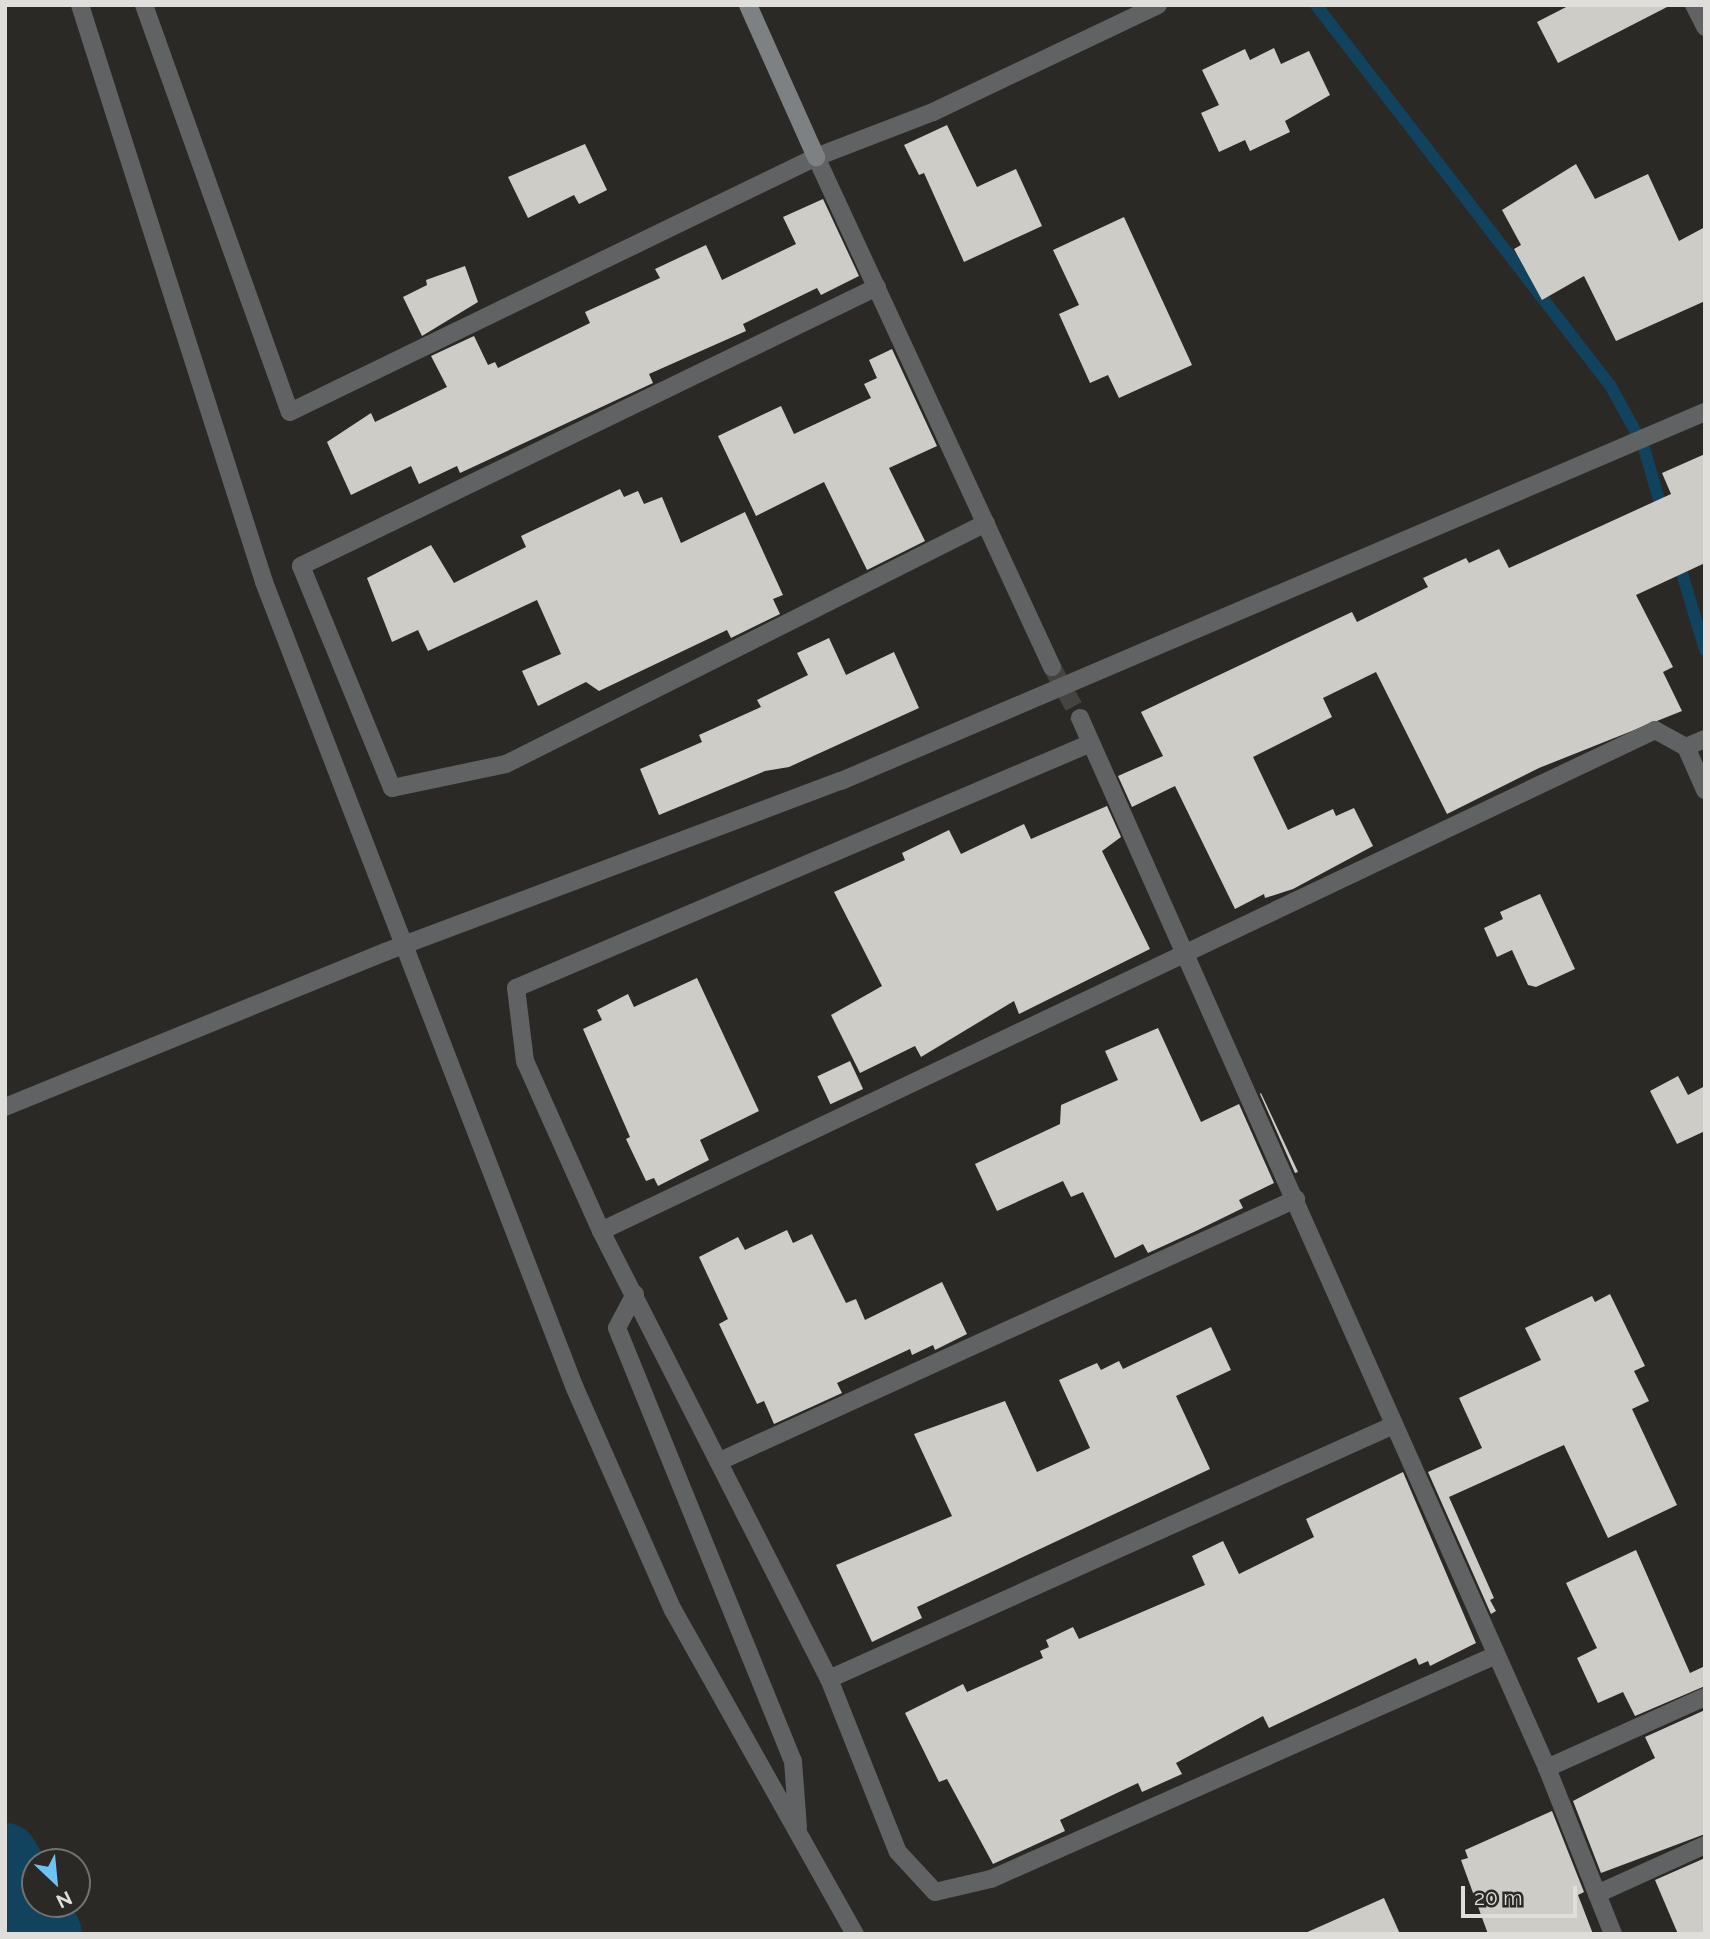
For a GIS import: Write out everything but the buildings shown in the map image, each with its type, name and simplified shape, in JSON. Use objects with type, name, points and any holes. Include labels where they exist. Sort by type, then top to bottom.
[{"type":"street","points":[[79,5],[264,582],[591,1423],[673,1610],[855,1934]]},
{"type":"street","points":[[144,5],[290,412],[816,157],[933,112],[1158,5]]},
{"type":"street","points":[[748,5],[1052,667]]},
{"type":"street","points":[[1695,5],[1705,27]]},
{"type":"street","points":[[877,287],[301,566],[392,788],[506,764],[986,523]]},
{"type":"street","points":[[5,1107],[384,952],[841,781],[1705,412]]},
{"type":"street","points":[[1080,718],[1547,1768],[1613,1934]]},
{"type":"street","points":[[601,1230],[1185,956],[1655,730],[1686,747],[1705,790]]},
{"type":"street","points":[[1686,747],[1705,739]]},
{"type":"street","points":[[1091,743],[516,988],[525,1061],[601,1230],[829,1679],[898,1852],[935,1892],[991,1880],[1496,1655]]},
{"type":"street","points":[[720,1461],[1296,1199]]},
{"type":"street","points":[[635,1294],[617,1328],[793,1761],[799,1834]]},
{"type":"street","points":[[829,1679],[1394,1425]]},
{"type":"street","points":[[1547,1768],[1705,1697]]},
{"type":"street","points":[[1597,1894],[1705,1845]]},
{"type":"waterway","points":[[1316,5],[1610,385],[1643,445],[1663,513]]},
{"type":"waterway","points":[[1678,560],[1705,650]]},
{"type":"waterway","points":[[5,1857],[48,1934]]},
{"type":"tunnel","points":[[1052,667],[1080,718]]}]
